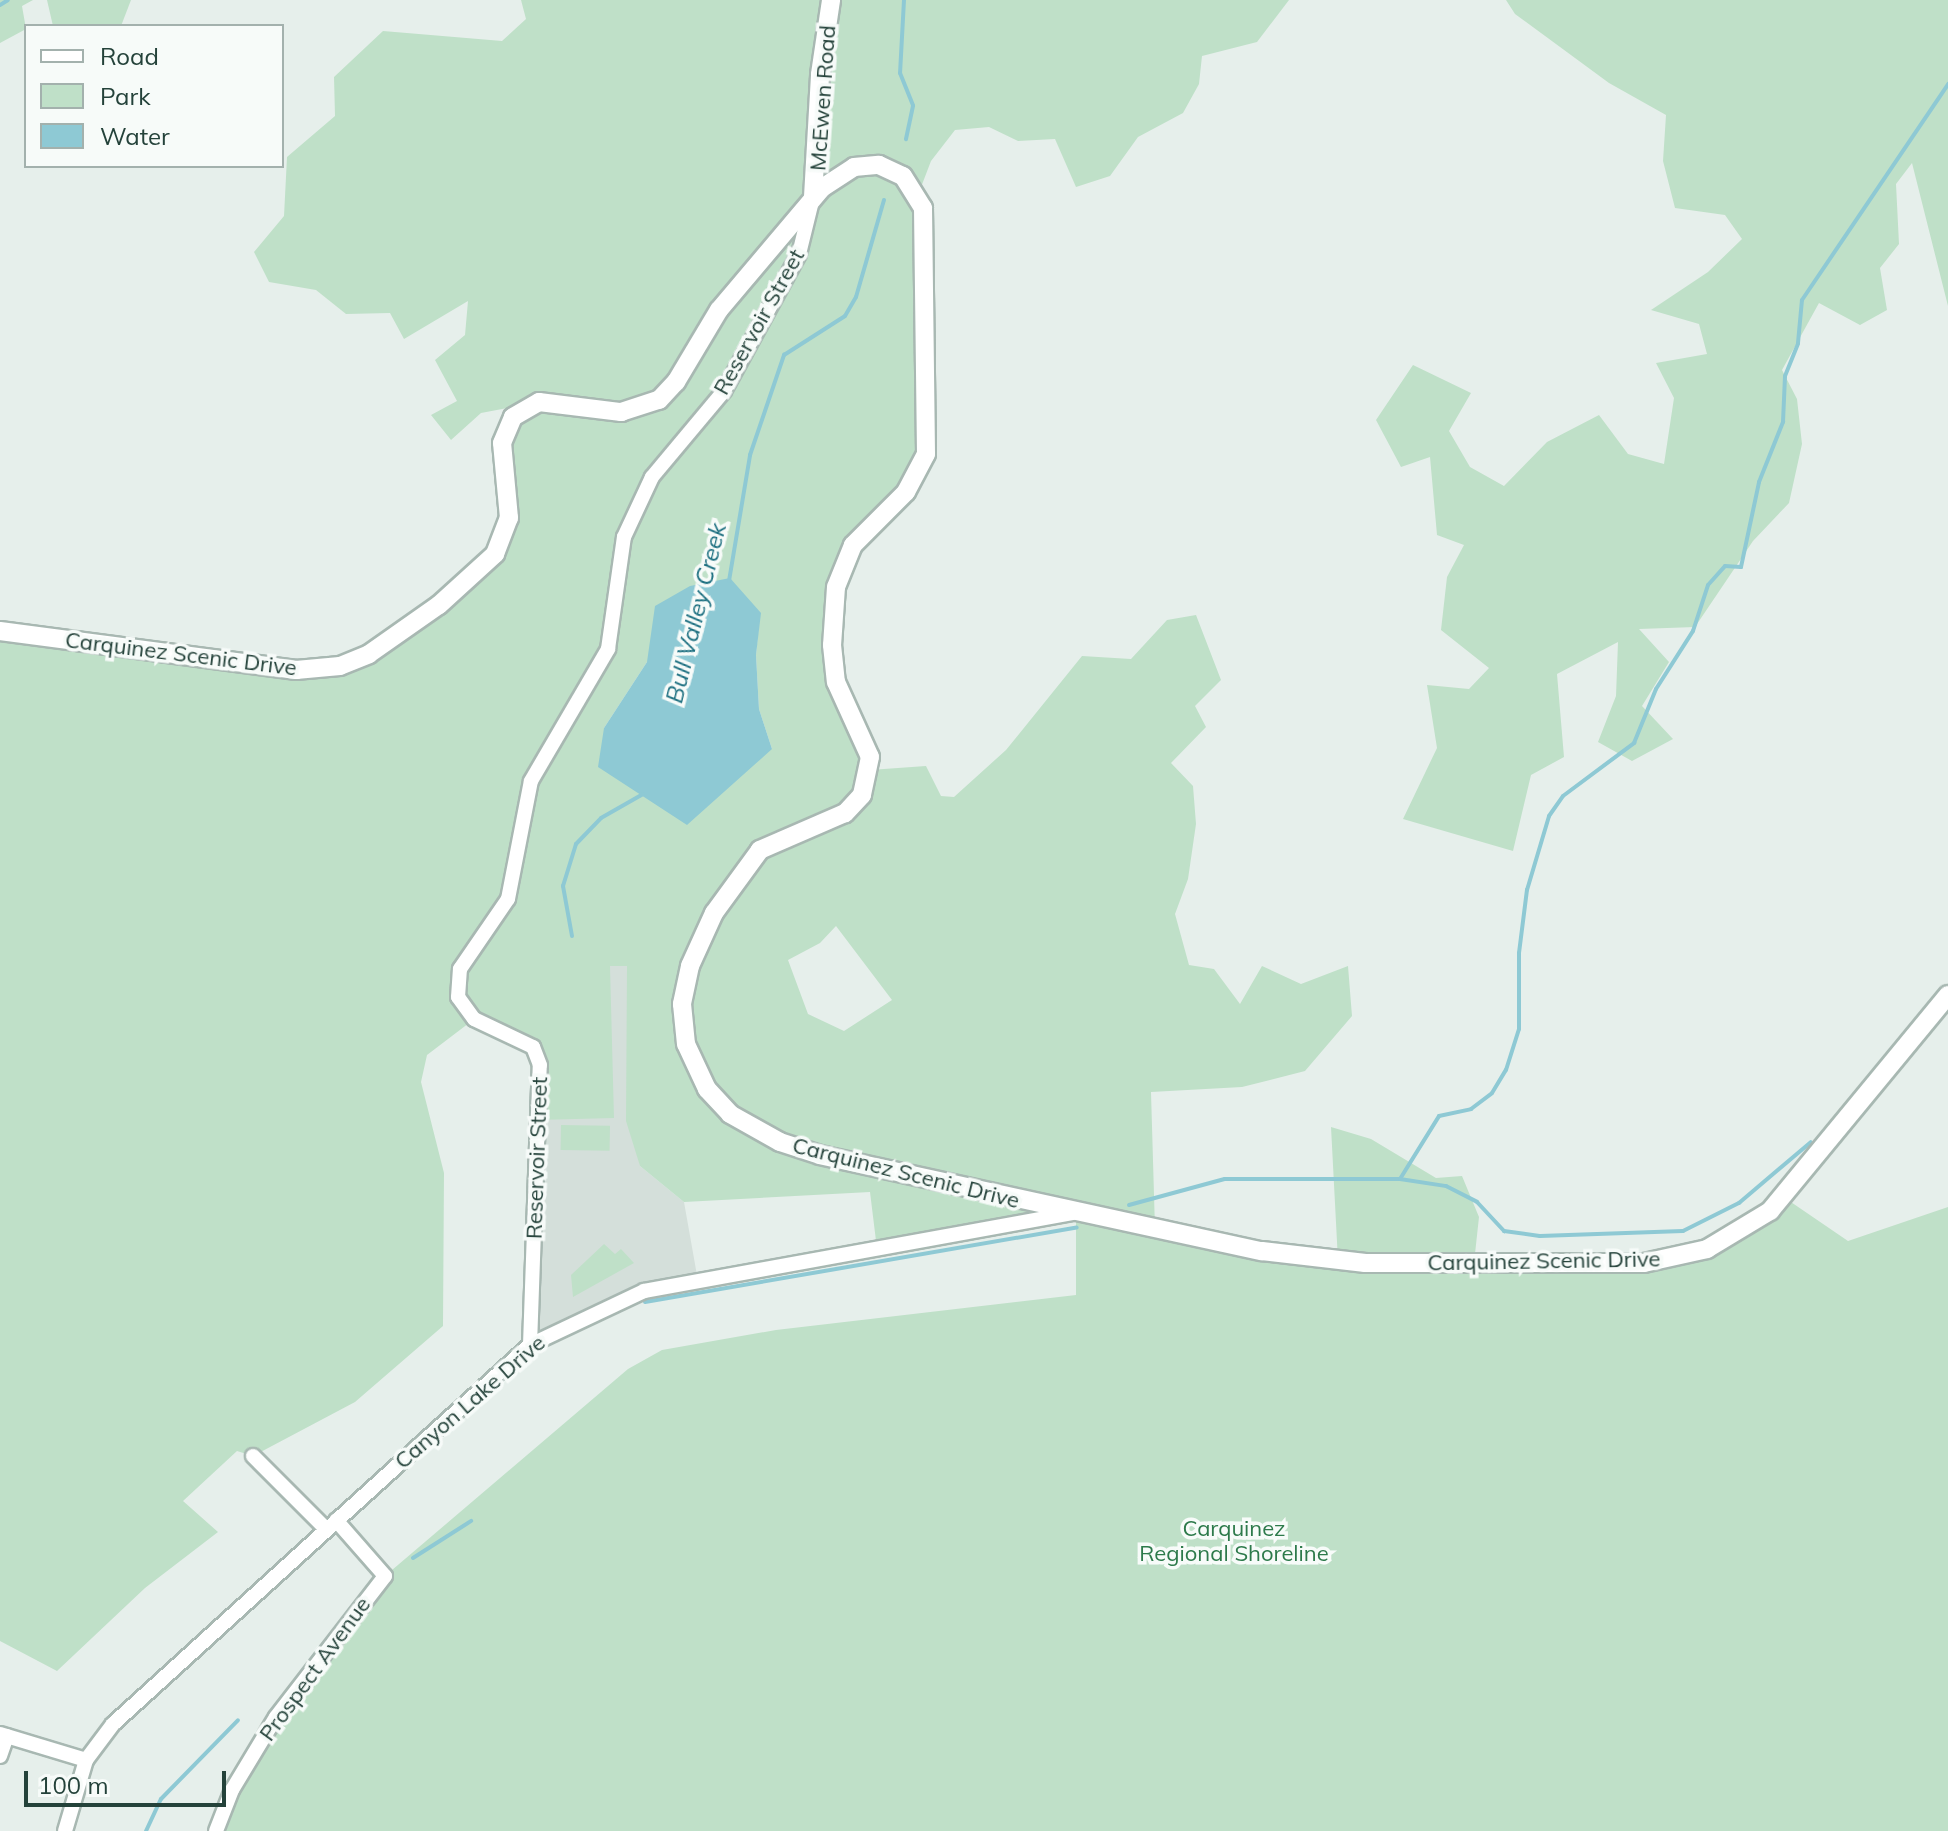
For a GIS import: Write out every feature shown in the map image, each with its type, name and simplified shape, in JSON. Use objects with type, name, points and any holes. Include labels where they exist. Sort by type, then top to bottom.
[{"type":"street","name":"McEwen Road","points":[[813,197],[820,74],[831,0]]},
{"type":"street","name":"Carquinez Scenic Drive","points":[[0,631],[296,670],[340,666],[369,654],[439,605],[495,554],[509,518],[502,443],[513,417],[539,402],[621,412],[659,400],[676,382],[719,310],[813,197],[842,172],[866,164],[903,176],[918,195],[925,221],[926,454],[906,492],[853,545],[836,587],[832,645],[836,682],[867,742],[867,783],[845,813],[772,841],[738,875],[690,966],[682,1004],[686,1044],[718,1103],[780,1142],[1076,1213],[1339,1261],[1604,1265],[1680,1257],[1740,1232],[1785,1198],[1948,995]]},
{"type":"street","name":"Reservoir Street","points":[[530,1345],[540,1065],[533,1047],[474,1019],[458,997],[460,969],[508,899],[531,781],[580,704],[608,649],[624,537],[652,477],[724,391],[799,254],[813,197]]},
{"type":"street","name":"Canyon Lake Drive","points":[[65,1831],[86,1760],[113,1724],[530,1345],[644,1291],[1076,1213]]},
{"type":"street","name":"Prospect Avenue","points":[[216,1831],[232,1790],[276,1717],[385,1576],[253,1456]]},
{"type":"street","points":[[0,1756],[3,1735],[86,1760]]},
{"type":"shaded area","points":[[512,964],[628,966],[640,1166],[684,1202],[698,1281],[644,1291],[530,1345],[540,1065]]},
{"type":"green space","points":[[0,0],[33,0],[22,6],[24,30],[0,43]]},
{"type":"green space","points":[[47,0],[131,0],[122,24],[53,24]]},
{"type":"green space","name":"Carquinez Regional Shoreline","points":[[521,0],[1289,0],[1257,42],[1202,56],[1199,84],[1183,113],[1138,137],[1110,176],[1076,187],[1055,139],[1018,141],[989,127],[955,130],[931,161],[918,195],[926,454],[853,545],[832,645],[870,770],[926,766],[941,796],[954,797],[1006,750],[1082,656],[1131,659],[1167,620],[1196,615],[1221,680],[1195,706],[1206,727],[1171,763],[1193,786],[1196,824],[1188,879],[1175,914],[1189,965],[1214,969],[1240,1004],[1262,966],[1301,984],[1348,966],[1352,1016],[1305,1071],[1242,1087],[1151,1092],[1155,1229],[1338,1261],[1331,1127],[1371,1139],[1436,1178],[1462,1176],[1479,1217],[1474,1263],[1672,1259],[1785,1198],[1848,1241],[1948,1207],[1948,1831],[216,1831],[232,1790],[385,1576],[628,1369],[662,1350],[776,1330],[1076,1295],[1076,1214],[877,1249],[870,1192],[684,1202],[640,1166],[626,1121],[627,966],[610,966],[614,1118],[537,1120],[533,1047],[473,1020],[427,1055],[421,1082],[444,1173],[443,1326],[355,1402],[253,1456],[237,1451],[183,1501],[218,1532],[145,1588],[57,1671],[0,1641],[0,631],[276,668],[369,654],[502,541],[502,443],[533,403],[481,413],[451,440],[431,415],[457,401],[435,360],[465,335],[468,301],[404,339],[390,313],[346,314],[316,290],[269,282],[254,252],[284,216],[287,157],[335,116],[334,77],[383,31],[502,41],[526,19]],"holes":[[[760,613],[756,655],[759,709],[772,749],[604,728],[647,662]],[[836,926],[892,1000],[844,1031],[808,1014],[788,960],[820,943]]]},
{"type":"green space","points":[[1506,0],[1948,0],[1948,306],[1912,163],[1896,184],[1899,244],[1880,268],[1887,310],[1860,325],[1819,303],[1782,370],[1797,399],[1802,444],[1789,503],[1753,541],[1695,627],[1639,629],[1669,662],[1642,706],[1673,739],[1632,761],[1598,742],[1616,696],[1618,642],[1557,674],[1564,757],[1531,775],[1513,851],[1403,819],[1437,748],[1427,685],[1469,689],[1489,668],[1441,630],[1447,577],[1464,545],[1437,535],[1430,457],[1401,467],[1376,420],[1413,365],[1471,393],[1449,431],[1470,467],[1504,486],[1547,442],[1599,415],[1628,454],[1664,464],[1674,398],[1656,363],[1707,354],[1699,324],[1651,310],[1708,272],[1742,239],[1725,215],[1675,208],[1663,161],[1666,115],[1609,83],[1515,14]]},
{"type":"green space","points":[[561,1125],[610,1126],[610,1151],[561,1150]]},
{"type":"green space","points":[[604,1244],[615,1254],[621,1249],[634,1263],[573,1297],[571,1275]]},
{"type":"water","points":[[730,578],[761,613],[756,655],[759,709],[772,749],[687,825],[598,767],[604,728],[647,662],[655,606],[690,586]]},
{"type":"waterway","points":[[0,5],[8,0]]},
{"type":"waterway","name":"Bull Valley Creek","points":[[904,0],[900,73],[913,106],[906,139]]},
{"type":"waterway","points":[[1400,1179],[1439,1116],[1471,1109],[1492,1093],[1506,1070],[1519,1029],[1519,953],[1527,890],[1549,816],[1563,796],[1634,743],[1656,689],[1693,631],[1708,585],[1725,566],[1741,567],[1759,482],[1783,422],[1785,376],[1798,343],[1802,300],[1948,84]]},
{"type":"waterway","name":"Bull Valley Creek","points":[[729,581],[750,455],[784,355],[845,316],[856,297],[884,200]]},
{"type":"waterway","name":"Bull Valley Creek","points":[[572,936],[563,886],[576,844],[601,818],[643,794]]},
{"type":"waterway","points":[[1129,1205],[1225,1179],[1400,1179],[1446,1186],[1477,1202],[1504,1231],[1540,1236],[1683,1231],[1739,1203],[1811,1142]]},
{"type":"waterway","points":[[645,1302],[1077,1227]]},
{"type":"waterway","name":"Bull Valley Creek","points":[[413,1558],[471,1521]]},
{"type":"waterway","name":"Bull Valley Creek","points":[[146,1831],[161,1799],[238,1720]]}]
